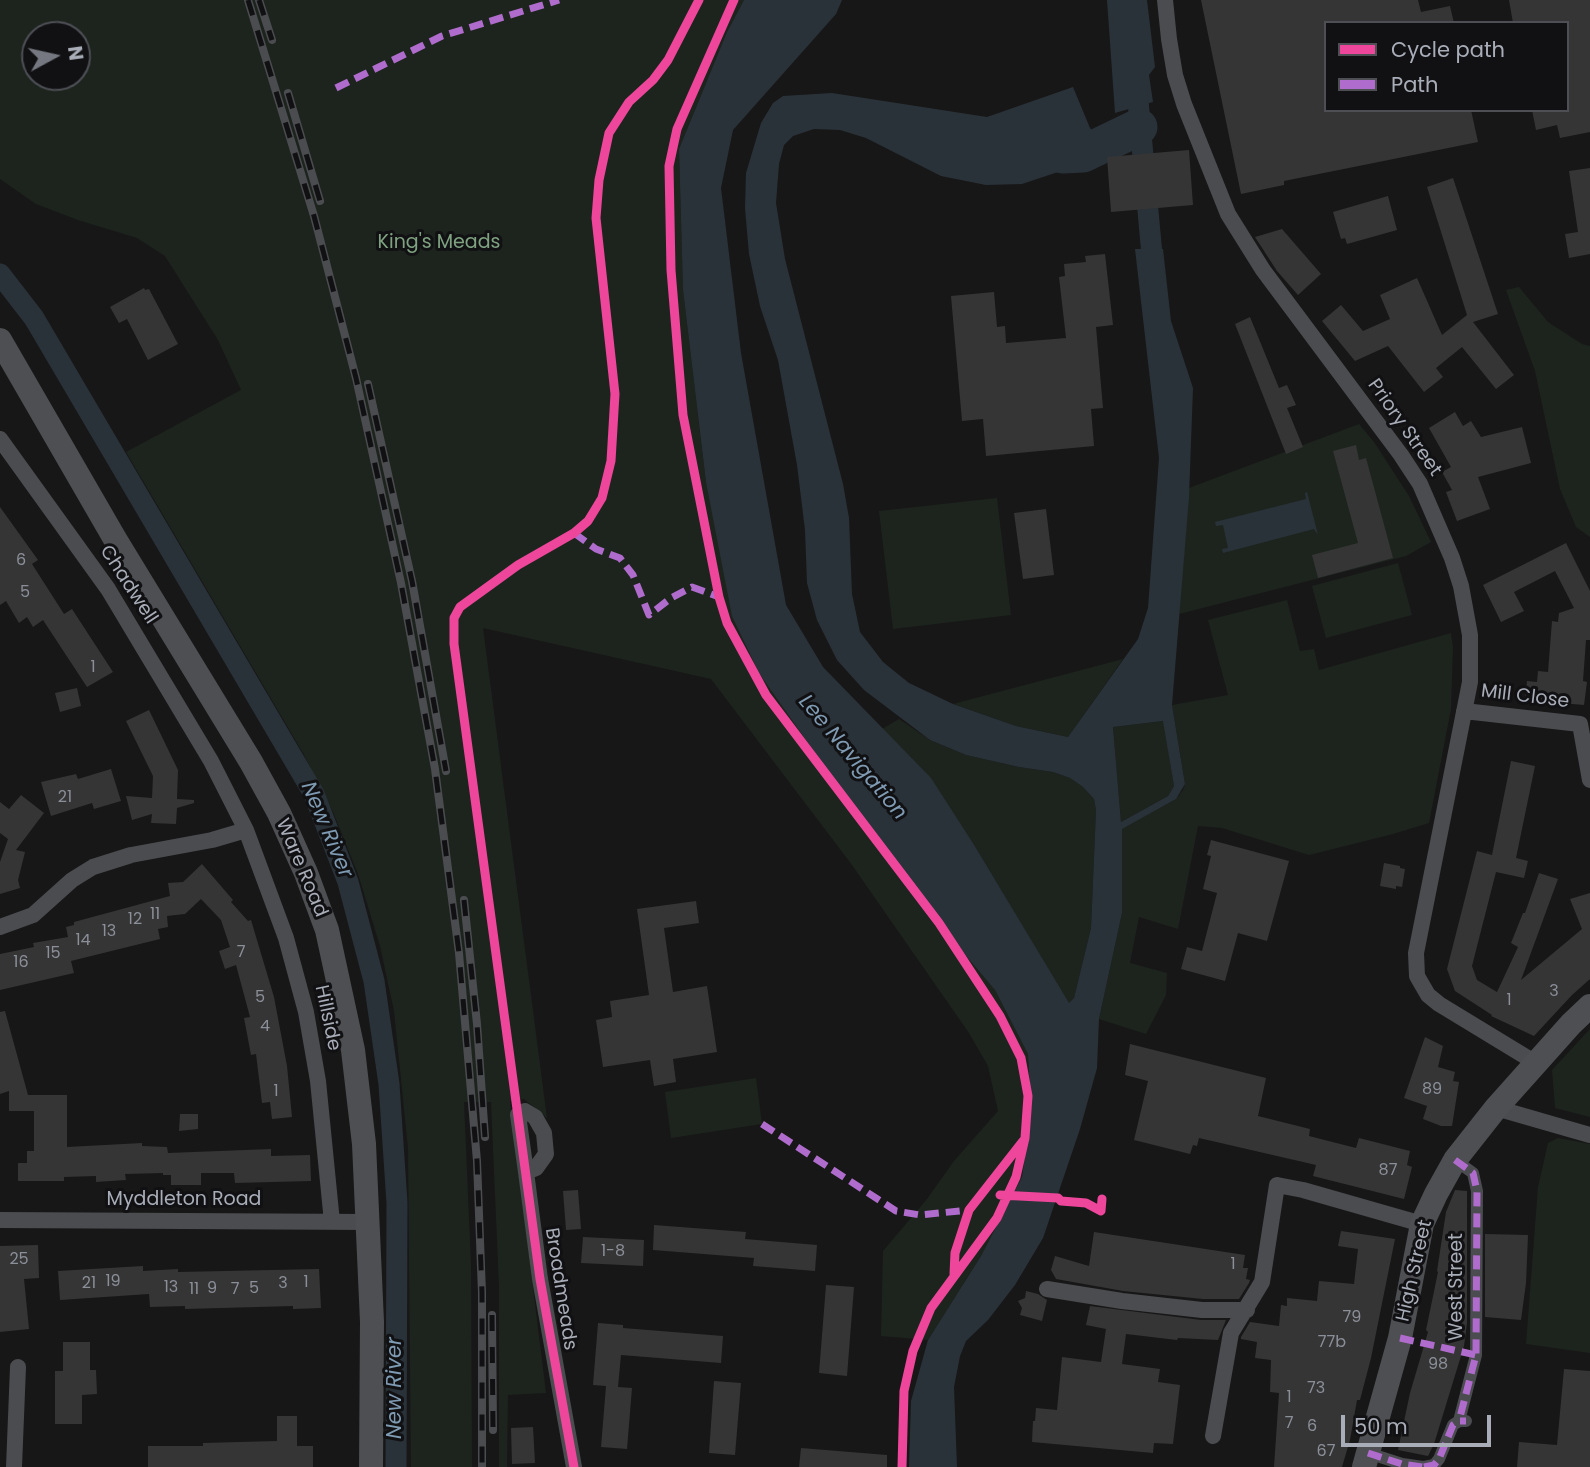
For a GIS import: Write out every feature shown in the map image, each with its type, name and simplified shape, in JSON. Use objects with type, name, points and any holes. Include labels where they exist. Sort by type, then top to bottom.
[{"type":"main road","name":"Ware Road","points":[[0,340],[122,551],[251,762],[279,813],[306,873],[327,930],[353,1050],[364,1144],[372,1322],[371,1467]]},
{"type":"main road","name":"High Street","points":[[1366,1460],[1399,1338],[1422,1224],[1455,1160],[1496,1108],[1590,1006]]},
{"type":"street","name":"Priory Street","points":[[1165,0],[1168,39],[1175,75],[1188,115],[1228,214],[1270,281],[1420,484],[1459,579],[1470,635],[1470,682],[1416,953],[1417,976],[1429,995],[1439,1004],[1536,1063]]},
{"type":"street","name":"Chadwell","points":[[0,439],[108,589],[211,761]]},
{"type":"street","name":"Mill Close","points":[[1464,711],[1585,725],[1590,780]]},
{"type":"street","name":"Hillside","points":[[211,761],[246,830],[286,938],[306,1012],[320,1093],[331,1222]]},
{"type":"street","points":[[0,927],[33,915],[72,880],[93,867],[131,855],[212,840],[246,830]]},
{"type":"street","points":[[1496,1108],[1590,1135]]},
{"type":"street","name":"West Street","points":[[1423,1467],[1434,1465],[1451,1429],[1462,1421],[1476,1355],[1477,1191],[1473,1173],[1455,1160]]},
{"type":"street","name":"Broadmeads","points":[[526,1172],[540,1279],[573,1467]]},
{"type":"street","points":[[1213,1436],[1231,1333],[1262,1282],[1277,1185],[1422,1224]]},
{"type":"street","name":"Myddleton Road","points":[[0,1220],[367,1222]]},
{"type":"street","points":[[1047,1289],[1202,1310],[1247,1310]]},
{"type":"street","points":[[13,1467],[18,1367]]},
{"type":"street","points":[[1366,1460],[1423,1467]]},
{"type":"green space","name":"King's Meads","points":[[0,0],[744,0],[727,32],[679,149],[683,290],[706,482],[962,951],[995,990],[1028,1054],[1031,1113],[1022,1177],[981,1256],[928,1340],[881,1336],[883,1251],[927,1199],[954,1161],[998,1111],[988,1066],[969,1033],[852,865],[711,679],[483,628],[547,1118],[524,1099],[510,1101],[546,1393],[508,1395],[507,1467],[499,1467],[499,1287],[491,1102],[464,1102],[471,1265],[472,1467],[411,1467],[408,1148],[394,1011],[380,946],[358,874],[333,812],[303,753],[126,452],[241,390],[218,340],[165,256],[137,238],[36,204],[0,179]]},
{"type":"green space","points":[[1519,287],[1548,322],[1582,344],[1590,346],[1590,537],[1576,527],[1560,489],[1535,371],[1506,290]]},
{"type":"green space","points":[[1359,424],[1409,496],[1431,542],[1406,556],[1179,614],[1189,488]]},
{"type":"green space","points":[[997,498],[1011,615],[893,629],[879,511]]},
{"type":"green space","points":[[1398,563],[1412,615],[1326,638],[1312,586]]},
{"type":"green space","points":[[1287,600],[1300,651],[1314,649],[1319,670],[1451,633],[1451,709],[1429,823],[1309,855],[1222,828],[1198,826],[1178,929],[1139,917],[1130,963],[1167,973],[1166,995],[1146,1034],[1099,1019],[1122,913],[1121,829],[1176,799],[1183,790],[1185,784],[1172,705],[1228,695],[1208,620]]},
{"type":"green space","points":[[1123,659],[1068,737],[1016,726],[953,704]]},
{"type":"green space","points":[[899,719],[930,740],[966,755],[1053,772],[1070,778],[1094,799],[1096,810],[1091,928],[1074,998],[1069,1004],[976,848],[882,729]]},
{"type":"green space","points":[[1164,721],[1174,786],[1168,796],[1121,822],[1113,727]]},
{"type":"green space","points":[[1590,1029],[1590,1117],[1555,1108],[1552,1070]]},
{"type":"green space","points":[[756,1078],[762,1124],[671,1138],[665,1092]]},
{"type":"green space","points":[[1558,1138],[1590,1144],[1590,1353],[1526,1344],[1538,1187],[1548,1143]]},
{"type":"water","name":"Lee Navigation","points":[[744,0],[842,0],[836,14],[733,130],[721,188],[741,353],[786,605],[823,667],[931,778],[1069,1003],[1074,998],[1091,928],[1096,810],[1094,799],[1070,778],[1053,772],[966,755],[930,740],[864,690],[837,660],[817,620],[807,583],[805,530],[797,465],[778,360],[760,306],[749,254],[745,208],[746,173],[761,123],[773,103],[783,96],[832,93],[987,117],[1073,87],[1090,128],[1097,136],[1107,136],[1109,147],[1091,161],[1022,184],[986,185],[941,176],[866,138],[840,130],[814,129],[793,136],[784,145],[779,164],[776,203],[785,259],[843,484],[849,518],[852,594],[860,632],[883,662],[909,683],[953,704],[1016,726],[1068,737],[1138,639],[1148,608],[1159,458],[1135,249],[1163,249],[1171,321],[1193,388],[1189,497],[1172,705],[1185,784],[1176,799],[1122,829],[1122,913],[1099,1019],[1097,1068],[1080,1129],[1043,1238],[1015,1285],[988,1320],[966,1341],[960,1356],[954,1387],[957,1467],[909,1467],[911,1401],[928,1340],[981,1256],[1022,1177],[1031,1113],[1028,1054],[995,990],[962,951],[830,774],[759,673],[732,616],[706,482],[683,290],[679,149],[727,32]],"holes":[[[1163,721],[1174,786],[1168,796],[1121,822],[1113,727]]]},
{"type":"water","points":[[1107,0],[1147,0],[1155,67],[1149,75],[1153,102],[1115,113]]},
{"type":"water","points":[[1307,492],[1318,535],[1314,529],[1223,553],[1222,549],[1228,548],[1223,525],[1216,526],[1215,522],[1306,499]]},
{"type":"building","points":[[1201,0],[1418,0],[1421,12],[1450,6],[1454,21],[1324,21],[1324,112],[1471,112],[1478,142],[1284,181],[1284,185],[1241,194]]},
{"type":"building","points":[[1509,0],[1590,0],[1590,132],[1560,138],[1557,125],[1536,130],[1532,112],[1569,112],[1569,21],[1513,21]]},
{"type":"building","points":[[1189,150],[1193,205],[1111,212],[1107,157]]},
{"type":"building","points":[[1590,168],[1590,254],[1569,258],[1565,234],[1578,232],[1569,171]]},
{"type":"building","points":[[1453,178],[1498,314],[1473,322],[1514,375],[1496,389],[1462,347],[1436,368],[1443,377],[1424,392],[1388,346],[1355,361],[1322,321],[1341,305],[1363,331],[1390,319],[1380,295],[1417,278],[1442,335],[1467,315],[1427,187]]},
{"type":"building","points":[[1388,196],[1397,230],[1347,244],[1345,238],[1341,239],[1333,212]]},
{"type":"building","points":[[1282,229],[1321,274],[1298,295],[1277,271],[1255,237]]},
{"type":"building","points":[[1105,254],[1113,325],[1096,327],[1103,408],[1091,409],[1094,446],[986,456],[983,419],[962,421],[951,296],[994,292],[997,327],[1005,326],[1006,343],[1066,338],[1059,277],[1065,276],[1064,264],[1086,262],[1085,256]]},
{"type":"building","points":[[144,288],[149,289],[178,344],[148,360],[127,319],[119,323],[110,307]]},
{"type":"building","points":[[1250,317],[1279,388],[1287,385],[1296,405],[1287,408],[1303,447],[1286,454],[1235,324]]},
{"type":"building","points":[[1455,412],[1463,426],[1471,421],[1481,437],[1522,427],[1531,463],[1478,477],[1490,509],[1457,521],[1446,492],[1452,490],[1442,472],[1451,467],[1429,428]]},
{"type":"building","points":[[1356,445],[1359,460],[1366,458],[1393,558],[1318,578],[1312,555],[1358,543],[1333,451]]},
{"type":"building","points":[[0,507],[38,560],[32,564],[64,614],[72,609],[113,672],[87,687],[43,620],[33,627],[27,617],[19,623],[6,601],[0,605]]},
{"type":"building","points":[[1046,509],[1054,575],[1023,579],[1014,513]]},
{"type":"building","points":[[1566,543],[1590,591],[1590,640],[1586,640],[1583,681],[1587,682],[1584,705],[1525,700],[1527,681],[1537,682],[1538,671],[1548,672],[1552,621],[1558,622],[1559,613],[1574,608],[1555,571],[1514,592],[1524,611],[1501,622],[1483,585]]},
{"type":"building","points":[[77,688],[81,706],[60,712],[55,693]]},
{"type":"building","points":[[149,710],[178,770],[177,799],[194,800],[194,803],[177,808],[176,824],[151,823],[152,814],[132,820],[126,796],[152,798],[153,776],[126,721]]},
{"type":"building","points":[[1511,761],[1535,766],[1516,858],[1528,861],[1524,878],[1496,872],[1472,966],[1477,980],[1497,992],[1518,947],[1511,943],[1539,873],[1558,879],[1521,980],[1582,929],[1570,899],[1590,893],[1590,979],[1534,1036],[1491,1016],[1455,991],[1447,969],[1477,851],[1492,855]]},
{"type":"building","points":[[111,769],[121,801],[94,809],[92,803],[51,816],[41,782],[76,774],[78,779]]},
{"type":"building","points":[[21,795],[44,813],[16,850],[25,852],[18,880],[20,888],[0,894],[0,862],[8,839],[0,833],[0,802],[9,809]]},
{"type":"building","points":[[1211,840],[1289,861],[1267,941],[1238,933],[1225,981],[1181,969],[1187,947],[1202,951],[1217,893],[1203,889],[1211,856],[1207,855]]},
{"type":"building","points":[[1384,863],[1405,869],[1402,887],[1396,886],[1396,889],[1380,886]]},
{"type":"building","points":[[202,864],[233,900],[231,902],[248,921],[251,920],[274,997],[287,1066],[292,1117],[272,1119],[270,1102],[262,1103],[256,1054],[251,1055],[244,1018],[250,1017],[236,965],[225,969],[219,951],[230,947],[221,920],[201,899],[185,914],[167,916],[168,927],[158,929],[160,939],[71,961],[74,973],[0,990],[0,954],[34,947],[33,943],[68,937],[66,927],[74,925],[74,922],[170,896],[168,883],[183,882]]},
{"type":"building","points":[[696,901],[699,923],[664,928],[673,992],[707,986],[717,1052],[673,1059],[676,1082],[654,1086],[650,1060],[603,1067],[596,1020],[612,1017],[610,1001],[649,995],[637,909]]},
{"type":"building","points":[[5,1011],[28,1095],[67,1095],[67,1147],[142,1143],[142,1146],[167,1147],[168,1153],[271,1149],[271,1156],[310,1155],[311,1181],[235,1183],[234,1173],[201,1173],[201,1185],[171,1185],[171,1175],[163,1173],[125,1174],[126,1180],[96,1182],[96,1176],[64,1177],[64,1181],[18,1181],[18,1163],[27,1163],[27,1151],[34,1151],[34,1111],[9,1111],[9,1091],[0,1094],[0,1012]]},
{"type":"building","points":[[1425,1037],[1443,1046],[1438,1067],[1455,1072],[1453,1081],[1459,1082],[1452,1126],[1441,1126],[1423,1119],[1427,1106],[1404,1098]]},
{"type":"building","points":[[1130,1044],[1266,1078],[1258,1116],[1310,1129],[1309,1136],[1356,1148],[1359,1138],[1410,1151],[1407,1165],[1412,1167],[1404,1199],[1313,1176],[1316,1165],[1199,1138],[1197,1146],[1193,1145],[1190,1154],[1134,1140],[1148,1081],[1125,1075]]},
{"type":"building","points":[[180,1114],[198,1114],[198,1129],[179,1131]]},
{"type":"building","points":[[578,1190],[581,1229],[566,1230],[563,1191]]},
{"type":"building","points":[[1455,1190],[1467,1191],[1467,1323],[1464,1346],[1428,1456],[1398,1450],[1410,1393],[1428,1332],[1426,1330],[1438,1272],[1446,1212]]},
{"type":"building","points":[[654,1225],[746,1232],[745,1239],[817,1245],[815,1271],[753,1266],[754,1258],[653,1250]]},
{"type":"building","points":[[1341,1231],[1395,1239],[1371,1358],[1360,1400],[1357,1400],[1350,1440],[1342,1467],[1274,1467],[1279,1393],[1270,1392],[1271,1360],[1255,1358],[1257,1342],[1241,1337],[1250,1322],[1279,1326],[1281,1305],[1287,1306],[1287,1298],[1317,1301],[1319,1281],[1354,1284],[1358,1249],[1338,1246]]},
{"type":"building","points":[[1094,1232],[1245,1255],[1243,1268],[1248,1268],[1246,1279],[1250,1280],[1239,1299],[1203,1299],[1123,1291],[1056,1279],[1051,1270],[1055,1256],[1089,1266]]},
{"type":"building","points":[[1485,1234],[1528,1235],[1521,1320],[1485,1317]]},
{"type":"building","points":[[583,1237],[644,1240],[643,1266],[581,1263]]},
{"type":"building","points":[[38,1245],[39,1278],[24,1279],[29,1329],[0,1332],[0,1246]]},
{"type":"building","points":[[143,1266],[143,1271],[178,1269],[178,1272],[319,1269],[321,1308],[150,1307],[149,1294],[60,1300],[58,1271]]},
{"type":"building","points":[[826,1285],[854,1287],[847,1376],[819,1373]]},
{"type":"building","points":[[1026,1291],[1047,1300],[1042,1321],[1020,1315],[1022,1308],[1018,1301],[1025,1298]]},
{"type":"building","points":[[1090,1306],[1201,1320],[1226,1320],[1218,1340],[1177,1340],[1126,1334],[1122,1364],[1160,1369],[1158,1382],[1180,1385],[1173,1444],[1154,1443],[1153,1453],[1032,1442],[1036,1408],[1057,1410],[1062,1357],[1101,1362],[1106,1329],[1086,1325]]},
{"type":"building","points":[[598,1323],[623,1325],[623,1328],[723,1336],[721,1363],[621,1355],[618,1387],[632,1388],[627,1449],[601,1447],[606,1386],[593,1385]]},
{"type":"building","points":[[63,1342],[90,1342],[90,1370],[96,1370],[97,1394],[82,1395],[82,1424],[55,1424],[55,1371],[63,1371]]},
{"type":"building","points":[[1564,1369],[1590,1371],[1590,1467],[1517,1467],[1519,1442],[1557,1445]]},
{"type":"building","points":[[714,1381],[741,1383],[735,1455],[709,1453]]},
{"type":"building","points":[[277,1416],[297,1416],[297,1446],[313,1446],[313,1467],[148,1467],[148,1446],[203,1446],[203,1443],[277,1441]]},
{"type":"building","points":[[533,1427],[535,1463],[512,1464],[511,1428]]},
{"type":"building","points":[[801,1448],[887,1455],[887,1467],[799,1467]]},
{"type":"waterway","points":[[1136,79],[1154,277]]},
{"type":"waterway","points":[[1063,155],[1083,154],[1139,127]]},
{"type":"waterway","name":"New River","points":[[0,274],[34,318],[314,794],[348,882],[374,981],[389,1084],[397,1203],[396,1467]]},
{"type":"railway","points":[[248,0],[314,216],[356,378],[401,583],[435,769],[459,953],[477,1161],[482,1293],[482,1467]]},
{"type":"railway","points":[[259,0],[272,40]]},
{"type":"railway","points":[[288,93],[320,201]]},
{"type":"railway","points":[[368,384],[412,581],[446,771]]},
{"type":"railway","points":[[464,900],[485,1137]]},
{"type":"railway","points":[[492,1315],[493,1430]]},
{"type":"marked path","points":[[336,88],[442,36],[559,0]]},
{"type":"marked path","points":[[574,533],[596,549],[620,558],[633,575],[649,615],[671,598],[692,587],[719,597]]},
{"type":"marked path","points":[[762,1124],[896,1211],[920,1215],[969,1210]]},
{"type":"marked path","points":[[1455,1160],[1473,1173],[1477,1191],[1476,1355],[1459,1421]]},
{"type":"marked path","points":[[1400,1338],[1476,1355]]},
{"type":"marked path","points":[[1424,1467],[1434,1465],[1439,1459],[1453,1425],[1466,1421]]},
{"type":"marked path","points":[[1368,1453],[1402,1464],[1423,1467]]},
{"type":"cycle path","points":[[574,1467],[540,1279],[454,644],[454,618],[460,607],[518,565],[574,533],[588,521],[602,498],[611,461],[615,394],[596,218],[599,180],[609,133],[629,102],[653,80],[668,60],[699,0]]},
{"type":"cycle path","points":[[734,0],[677,129],[669,166],[671,270],[683,415],[719,597],[727,623],[766,695],[939,923],[1000,1016],[1021,1058],[1028,1096],[1025,1138],[1016,1177],[997,1218],[931,1308],[913,1351],[904,1391],[902,1467]]},
{"type":"cycle path","points":[[954,1274],[955,1253],[969,1210],[1023,1141]]},
{"type":"cycle path","points":[[1000,1195],[1058,1198],[1061,1201],[1086,1203],[1101,1211],[1102,1199]]}]
